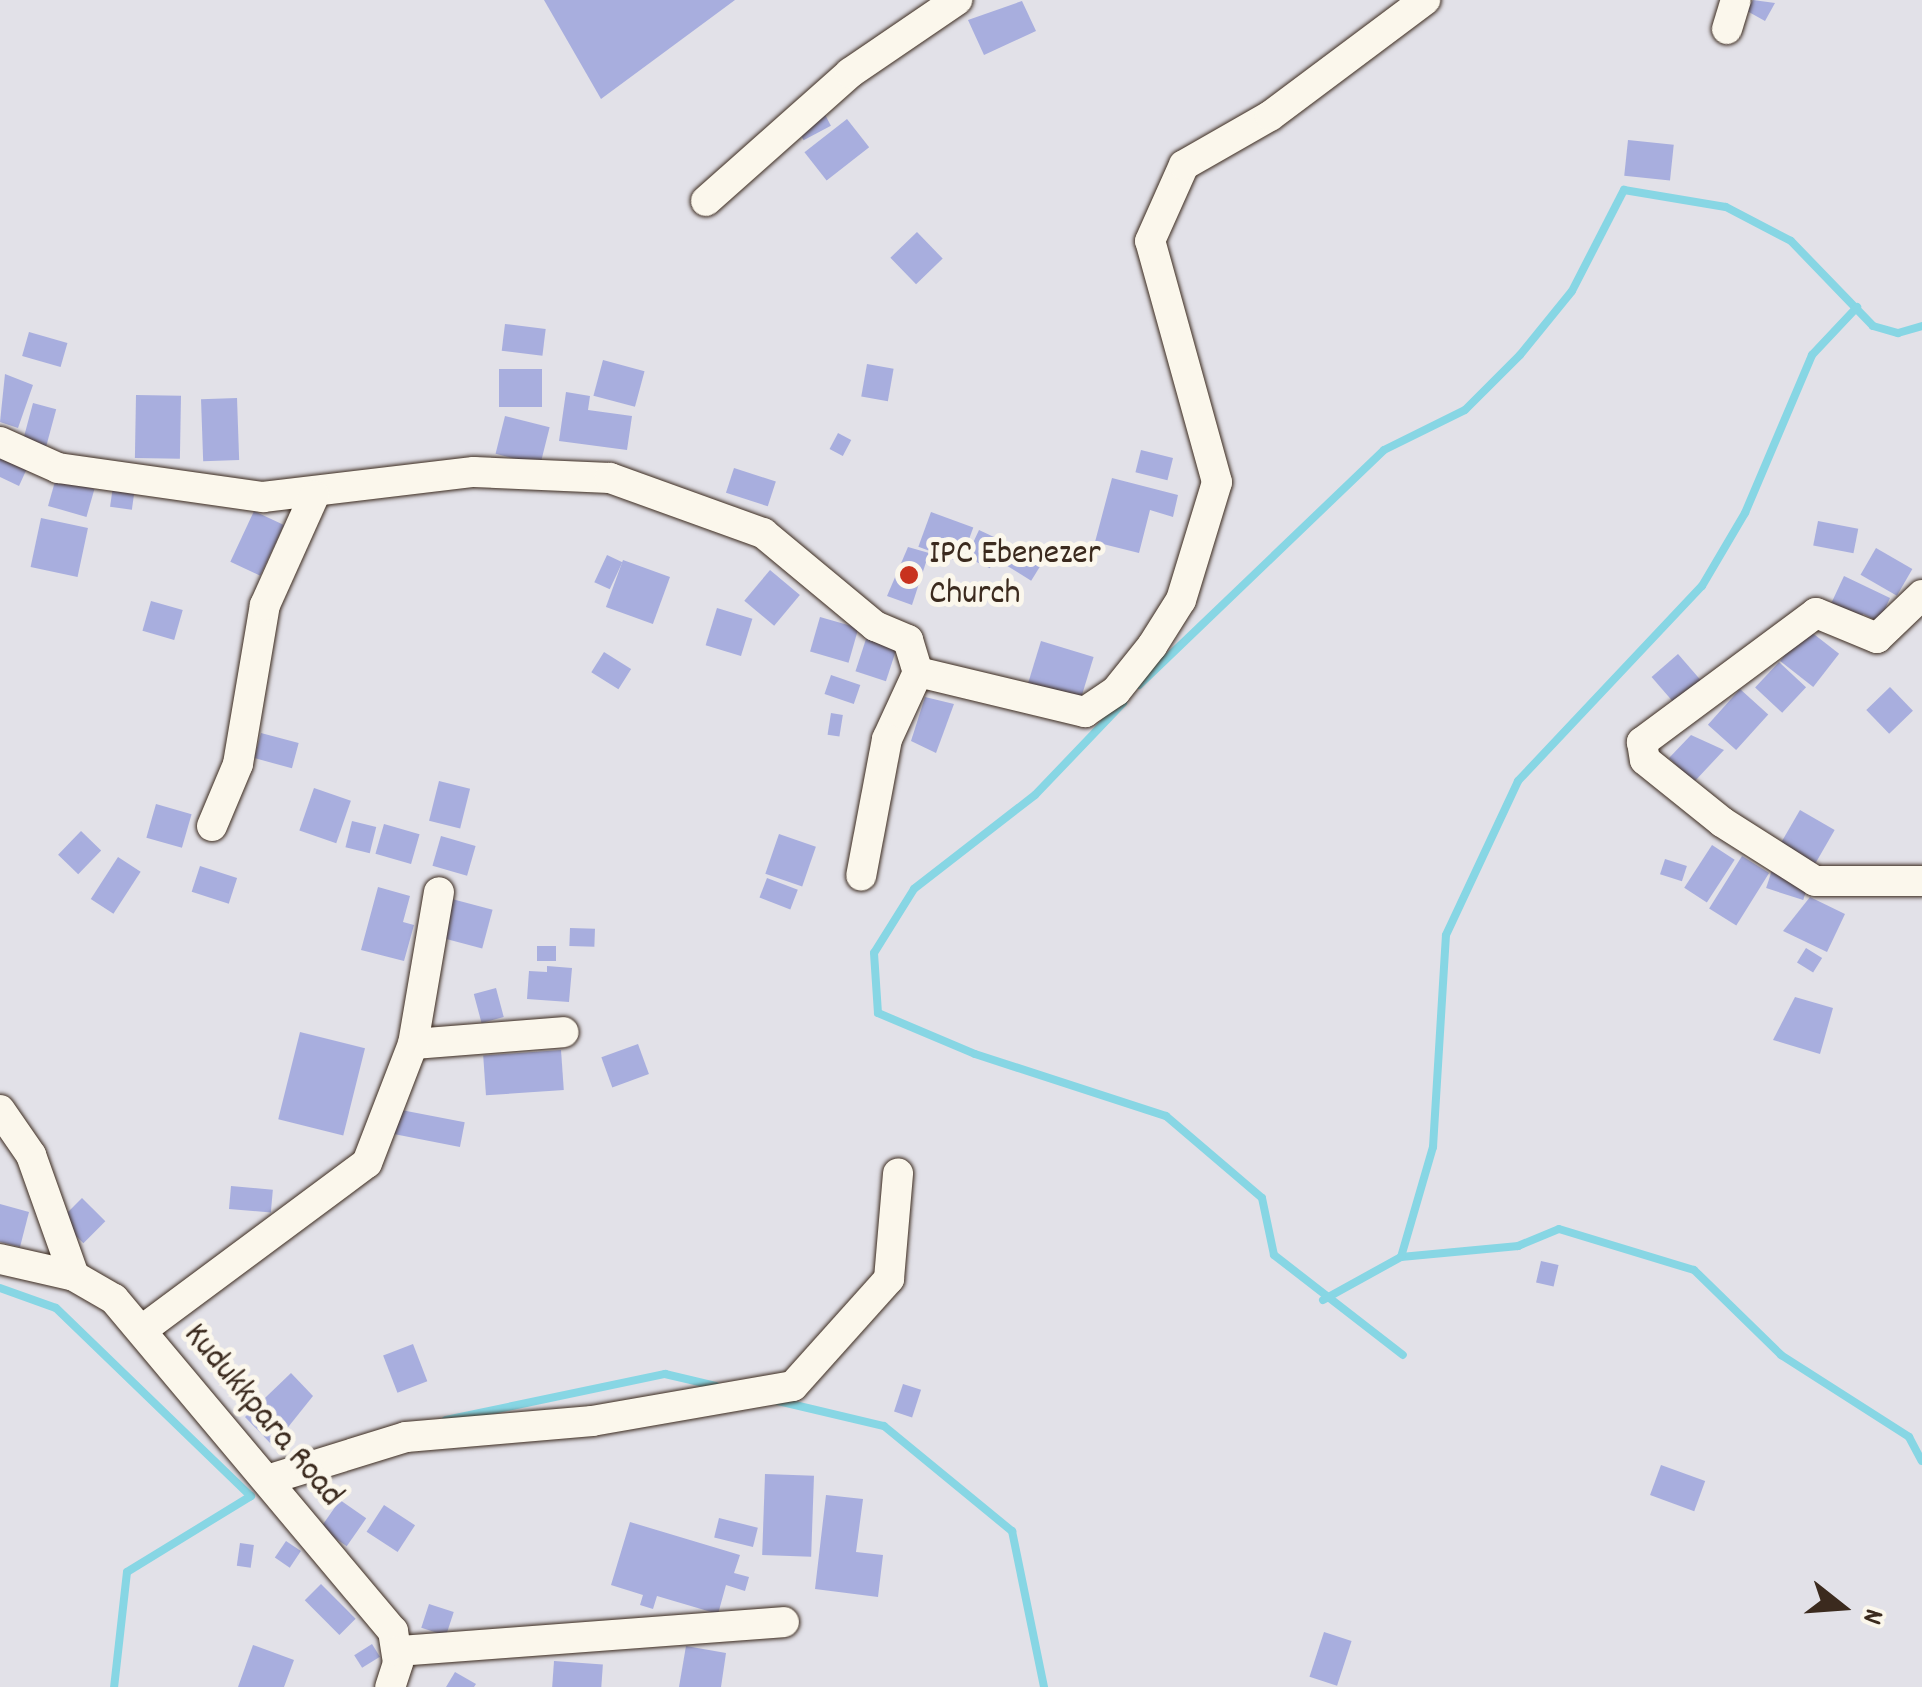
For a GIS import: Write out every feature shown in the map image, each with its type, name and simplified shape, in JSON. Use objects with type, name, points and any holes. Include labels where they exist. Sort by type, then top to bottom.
[{"type":"street","points":[[706,201],[850,72],[957,0]]},
{"type":"street","points":[[918,672],[1085,712],[1116,691],[1152,646],[1181,600],[1217,482],[1150,240],[1184,165],[1270,116],[1426,0]]},
{"type":"street","points":[[0,442],[58,468],[263,497],[314,496],[474,472],[610,478],[763,533],[875,626],[908,640],[918,672],[887,739],[861,876]]},
{"type":"street","points":[[212,826],[238,764],[266,605],[314,496]]},
{"type":"street","points":[[1922,595],[1876,638],[1816,613],[1642,742],[1645,760],[1815,881],[1922,882]]},
{"type":"street","points":[[142,1330],[347,1186],[368,1163],[412,1044],[438,892]]},
{"type":"street","points":[[412,1044],[564,1032]]},
{"type":"street","points":[[0,1110],[37,1169],[74,1276]]},
{"type":"street","points":[[267,1480],[406,1437],[592,1420],[793,1386],[888,1279],[898,1173]]},
{"type":"street","name":"Kudukkpara Road","points":[[0,1259],[74,1276],[114,1299],[394,1632],[399,1651]]},
{"type":"street","points":[[390,1687],[399,1651],[784,1622]]},
{"type":"building","points":[[544,0],[735,0],[601,99]]},
{"type":"building","points":[[1753,0],[1775,3],[1765,21],[1747,11]]},
{"type":"building","points":[[1022,1],[1036,31],[984,55],[968,20]]},
{"type":"building","points":[[822,109],[831,126],[804,140],[795,124]]},
{"type":"building","points":[[847,119],[869,147],[827,181],[804,152]]},
{"type":"building","points":[[1628,140],[1674,145],[1670,181],[1624,176]]},
{"type":"building","points":[[917,232],[943,259],[916,284],[890,258]]},
{"type":"building","points":[[505,324],[546,329],[542,356],[502,351]]},
{"type":"building","points":[[29,332],[67,343],[61,367],[22,356]]},
{"type":"building","points":[[603,360],[645,371],[635,407],[593,396]]},
{"type":"building","points":[[867,364],[894,369],[888,401],[861,396]]},
{"type":"building","points":[[499,369],[542,369],[542,407],[499,407]]},
{"type":"building","points":[[5,374],[33,385],[18,428],[0,422]]},
{"type":"building","points":[[566,392],[590,396],[588,410],[632,416],[627,450],[559,441]]},
{"type":"building","points":[[136,395],[181,396],[180,459],[135,458]]},
{"type":"building","points":[[237,398],[239,460],[203,461],[201,399]]},
{"type":"building","points":[[33,403],[56,409],[46,448],[23,442]]},
{"type":"building","points":[[505,416],[550,427],[540,465],[496,454]]},
{"type":"building","points":[[838,433],[851,440],[843,456],[830,449]]},
{"type":"building","points":[[1141,450],[1173,458],[1167,480],[1135,472]]},
{"type":"building","points":[[0,451],[29,464],[19,486],[0,477]]},
{"type":"building","points":[[734,468],[776,482],[768,506],[726,493]]},
{"type":"building","points":[[56,478],[94,489],[86,517],[48,506]]},
{"type":"building","points":[[1112,478],[1178,495],[1173,517],[1150,510],[1139,553],[1095,542]]},
{"type":"building","points":[[113,486],[135,489],[132,510],[110,507]]},
{"type":"building","points":[[254,511],[284,525],[260,576],[230,562]]},
{"type":"building","points":[[931,512],[973,527],[961,562],[918,547]]},
{"type":"building","points":[[41,518],[88,528],[78,577],[31,567]]},
{"type":"building","points":[[1818,521],[1858,529],[1853,553],[1813,546]]},
{"type":"building","points":[[979,530],[1003,541],[990,568],[966,557]]},
{"type":"building","name":"IPC Ebenezer Church","points":[[908,547],[929,553],[912,605],[887,596]]},
{"type":"building","points":[[1876,548],[1912,569],[1897,596],[1860,575]]},
{"type":"building","points":[[1018,549],[1042,564],[1031,581],[1007,566]]},
{"type":"building","points":[[607,555],[622,562],[610,589],[594,582]]},
{"type":"building","points":[[623,560],[670,577],[653,624],[606,607]]},
{"type":"building","points":[[770,570],[800,595],[774,626],[744,601]]},
{"type":"building","points":[[1844,576],[1890,598],[1879,622],[1863,614],[1859,622],[1829,608]]},
{"type":"building","points":[[151,601],[183,610],[174,640],[142,631]]},
{"type":"building","points":[[717,608],[752,619],[741,656],[706,645]]},
{"type":"building","points":[[820,617],[858,628],[849,663],[810,652]]},
{"type":"building","points":[[1806,628],[1839,654],[1813,687],[1780,661]]},
{"type":"building","points":[[866,639],[896,649],[886,681],[855,671]]},
{"type":"building","points":[[1041,641],[1094,657],[1079,706],[1026,690]]},
{"type":"building","points":[[604,652],[631,669],[618,689],[591,672]]},
{"type":"building","points":[[1678,654],[1704,684],[1678,707],[1652,677]]},
{"type":"building","points":[[1779,662],[1806,687],[1782,713],[1755,688]]},
{"type":"building","points":[[831,675],[860,685],[854,704],[824,694]]},
{"type":"building","points":[[1890,687],[1913,711],[1889,734],[1866,710]]},
{"type":"building","points":[[1740,689],[1768,714],[1736,750],[1708,725]]},
{"type":"building","points":[[925,697],[954,704],[936,753],[911,741]]},
{"type":"building","points":[[831,713],[843,715],[839,737],[828,735]]},
{"type":"building","points":[[261,733],[299,743],[292,768],[254,758]]},
{"type":"building","points":[[1691,735],[1724,750],[1694,782],[1669,758]]},
{"type":"building","points":[[439,781],[470,789],[460,829],[429,821]]},
{"type":"building","points":[[314,788],[351,801],[336,843],[299,831]]},
{"type":"building","points":[[156,804],[192,814],[182,848],[146,838]]},
{"type":"building","points":[[1800,810],[1835,830],[1811,871],[1776,851]]},
{"type":"building","points":[[352,821],[376,827],[370,853],[345,847]]},
{"type":"building","points":[[384,824],[420,834],[411,864],[375,854]]},
{"type":"building","points":[[81,831],[101,850],[78,874],[58,855]]},
{"type":"building","points":[[779,834],[816,847],[802,886],[765,874]]},
{"type":"building","points":[[441,836],[476,846],[467,876],[432,866]]},
{"type":"building","points":[[1712,845],[1735,860],[1707,902],[1684,888]]},
{"type":"building","points":[[1742,856],[1769,873],[1736,926],[1709,909]]},
{"type":"building","points":[[118,857],[141,872],[113,914],[91,899]]},
{"type":"building","points":[[1665,859],[1687,866],[1682,881],[1660,874]]},
{"type":"building","points":[[200,866],[237,878],[229,904],[192,892]]},
{"type":"building","points":[[1772,870],[1809,882],[1803,900],[1766,888]]},
{"type":"building","points":[[767,878],[798,890],[790,909],[759,898]]},
{"type":"building","points":[[378,887],[410,896],[403,922],[414,925],[404,961],[361,950]]},
{"type":"building","points":[[1810,897],[1845,914],[1827,952],[1783,931]]},
{"type":"building","points":[[452,899],[493,910],[482,949],[442,938]]},
{"type":"building","points":[[570,928],[595,929],[594,947],[569,946]]},
{"type":"building","points":[[537,946],[556,946],[556,961],[537,961]]},
{"type":"building","points":[[1806,948],[1822,958],[1813,972],[1797,962]]},
{"type":"building","points":[[547,966],[572,968],[569,1002],[527,999],[529,971],[547,972]]},
{"type":"building","points":[[496,988],[504,1017],[482,1023],[474,994]]},
{"type":"building","points":[[1795,997],[1833,1008],[1820,1054],[1773,1040]]},
{"type":"building","points":[[300,1032],[365,1048],[343,1136],[278,1119]]},
{"type":"building","points":[[638,1044],[649,1074],[612,1087],[601,1057]]},
{"type":"building","points":[[561,1050],[564,1090],[486,1095],[483,1055]]},
{"type":"building","points":[[396,1109],[465,1122],[460,1147],[391,1134]]},
{"type":"building","points":[[231,1186],[273,1190],[271,1213],[229,1209]]},
{"type":"building","points":[[82,1198],[105,1221],[83,1243],[60,1220]]},
{"type":"building","points":[[0,1204],[29,1212],[20,1247],[0,1242]]},
{"type":"building","points":[[1541,1261],[1559,1265],[1554,1286],[1536,1282]]},
{"type":"building","points":[[413,1344],[427,1381],[397,1393],[383,1355]]},
{"type":"building","points":[[291,1373],[313,1396],[273,1446],[245,1417]]},
{"type":"building","points":[[903,1384],[921,1390],[912,1417],[894,1412]]},
{"type":"building","points":[[1661,1465],[1705,1481],[1694,1511],[1650,1495]]},
{"type":"building","points":[[765,1474],[814,1476],[811,1557],[762,1555]]},
{"type":"building","points":[[826,1495],[863,1499],[856,1552],[883,1555],[878,1597],[815,1589]]},
{"type":"building","points":[[340,1500],[366,1518],[347,1546],[320,1528]]},
{"type":"building","points":[[384,1505],[415,1525],[398,1552],[367,1532]]},
{"type":"building","points":[[719,1518],[758,1528],[753,1547],[714,1537]]},
{"type":"building","points":[[630,1522],[740,1555],[734,1573],[749,1577],[745,1591],[726,1585],[718,1614],[657,1596],[653,1609],[640,1605],[643,1595],[611,1585]]},
{"type":"building","points":[[286,1541],[301,1551],[290,1568],[275,1558]]},
{"type":"building","points":[[240,1543],[254,1545],[251,1568],[237,1566]]},
{"type":"building","points":[[321,1584],[356,1619],[339,1635],[305,1600]]},
{"type":"building","points":[[429,1604],[454,1612],[446,1636],[421,1628]]},
{"type":"building","points":[[1324,1632],[1352,1641],[1337,1686],[1309,1677]]},
{"type":"building","points":[[372,1644],[380,1657],[362,1668],[354,1655]]},
{"type":"building","points":[[253,1645],[294,1660],[284,1687],[238,1687]]},
{"type":"building","points":[[686,1646],[726,1653],[721,1687],[679,1687]]},
{"type":"building","points":[[554,1661],[603,1664],[601,1687],[552,1687]]},
{"type":"building","points":[[455,1672],[476,1684],[474,1687],[446,1687]]},
{"type":"waterway","points":[[1139,685],[1384,450],[1465,410],[1520,355],[1572,291],[1624,190],[1726,207],[1791,241],[1873,326],[1898,333],[1922,326]]},
{"type":"waterway","points":[[1323,1300],[1401,1257],[1433,1147],[1446,935],[1518,781],[1702,586],[1745,513],[1812,355],[1857,307]]},
{"type":"waterway","points":[[1123,703],[1035,795],[914,889],[874,953],[878,1013],[975,1054],[1166,1116],[1262,1198],[1274,1255],[1403,1355]]},
{"type":"waterway","points":[[1401,1257],[1518,1246],[1559,1229],[1694,1270],[1781,1355],[1909,1437],[1922,1461]]},
{"type":"waterway","points":[[0,1288],[56,1308],[251,1496],[127,1572],[114,1687]]},
{"type":"waterway","points":[[446,1420],[665,1374],[716,1386]]},
{"type":"waterway","points":[[778,1401],[884,1426],[1012,1531],[1044,1687]]},
{"type":"place","name":"IPC Ebenezer Church","points":[[909,575]]}]
